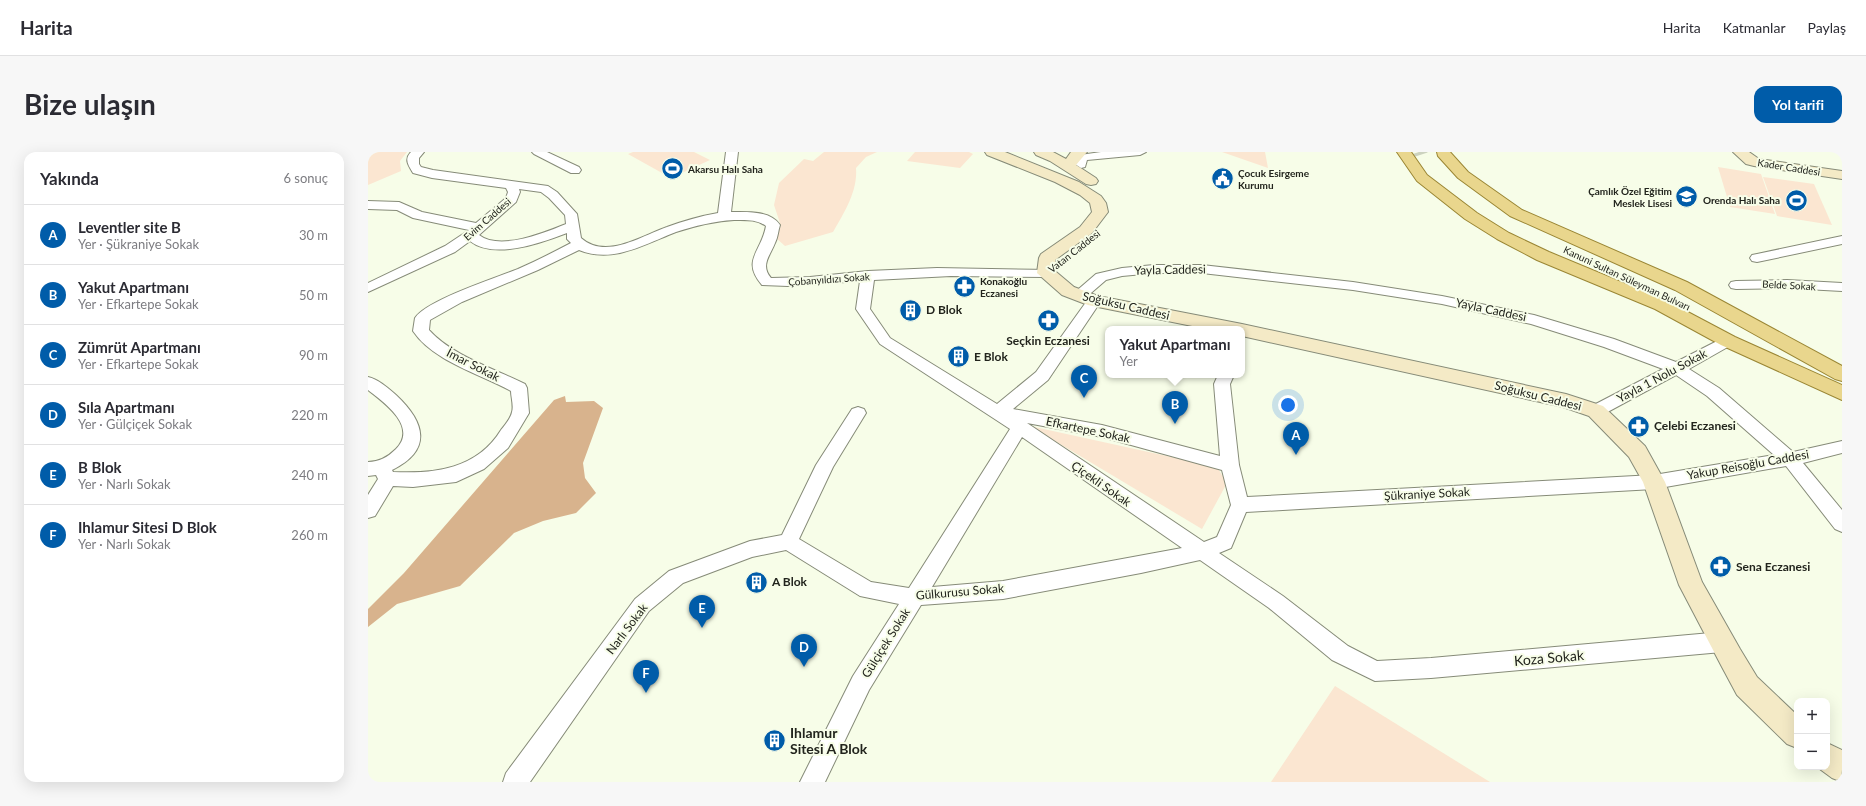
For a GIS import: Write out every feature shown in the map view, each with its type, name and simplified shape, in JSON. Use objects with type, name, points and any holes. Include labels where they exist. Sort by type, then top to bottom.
[{"type":"main road","name":"Kanuni Sultan Süleyman Bulvarı","points":[[1443,152],[1463,175],[1516,213],[1681,286],[1842,374]]},
{"type":"main road","points":[[1458,152],[1477,173],[1525,208],[1702,285],[1768,318],[1842,371]]},
{"type":"main road","points":[[1412,153],[1422,178],[1471,216],[1504,236],[1543,256],[1661,305],[1728,341],[1842,392]]},
{"type":"main road","name":"Kanuni Sultan Süleyman Bulvarı","points":[[1412,153],[1440,178],[1504,222],[1670,296],[1842,392]]},
{"type":"street","name":"Evim Caddesi","points":[[368,288],[444,252],[475,231],[512,199],[514,192],[510,184],[432,174],[417,170],[413,164],[413,157],[418,152]]},
{"type":"street","points":[[538,152],[575,170]]},
{"type":"street","points":[[724,216],[732,152]]},
{"type":"street","name":"Vatan Caddesi","points":[[995,152],[1068,183],[1094,197],[1099,203],[1100,212],[1086,230],[1047,258],[1046,273]]},
{"type":"street","points":[[1077,161],[1084,157],[1140,152]]},
{"type":"street","name":"Kader Caddesi","points":[[1740,152],[1751,161],[1759,163],[1842,175]]},
{"type":"street","points":[[1024,165],[1048,153]]},
{"type":"street","name":"Vatan Caddesi","points":[[1046,273],[1099,234],[1115,213],[1111,201],[1077,161],[1048,153]]},
{"type":"street","points":[[510,184],[544,189],[548,192],[571,214],[574,239],[580,244]]},
{"type":"street","points":[[368,206],[399,206],[418,215],[475,231],[481,243],[495,245],[546,238],[572,226]]},
{"type":"street","name":"Çobanyıldızı Sokak","points":[[580,244],[585,248],[605,252],[635,245],[672,229],[697,221],[724,216],[746,215],[763,218],[773,225],[771,238],[758,260],[760,275],[767,282],[799,282],[937,272],[1046,273]]},
{"type":"street","points":[[1757,258],[1842,240]]},
{"type":"street","name":"İmar Sokak","points":[[379,472],[413,480],[456,475],[478,464],[502,444],[521,413],[519,388],[458,359],[428,340],[421,330],[423,318],[436,309],[462,296],[542,264],[580,244]]},
{"type":"street","name":"Yayla Caddesi","points":[[1086,299],[1101,278],[1122,272],[1154,269],[1202,269],[1353,286],[1442,300],[1534,320],[1609,343],[1676,368],[1713,392],[1790,459],[1842,524]]},
{"type":"street","name":"Soğuksu Caddesi","points":[[1046,273],[1060,286],[1086,299],[1217,326]]},
{"type":"street","name":"Çiçekli Sokak","points":[[868,276],[863,309],[885,341],[998,412],[1276,602],[1340,653],[1375,671]]},
{"type":"street","name":"Belde Sokak","points":[[1736,285],[1787,284],[1842,287]]},
{"type":"street","points":[[998,412],[1042,376],[1086,299]]},
{"type":"street","name":"Soğuksu Caddesi","points":[[1245,332],[1566,401],[1596,411],[1637,452],[1654,482],[1691,585],[1747,686],[1794,731]]},
{"type":"street","name":"Yayla 1 Nolu Sokak","points":[[1596,411],[1728,341]]},
{"type":"street","points":[[1225,378],[1222,384],[1230,465],[1240,505]]},
{"type":"street","points":[[368,511],[379,472],[403,454],[412,443],[412,426],[398,406],[372,388]]},
{"type":"street","name":"Efkartepe Sokak","points":[[998,412],[1102,431],[1230,465]]},
{"type":"street","points":[[788,542],[825,466],[858,413]]},
{"type":"street","name":"Gülçiçek Sokak","points":[[812,782],[861,683],[913,597],[1020,427]]},
{"type":"street","name":"Yakup Reisoğlu Caddesi","points":[[1654,482],[1790,459],[1842,447]]},
{"type":"street","name":"Şükraniye Sokak","points":[[1240,505],[1654,482]]},
{"type":"street","name":"Gülkurusu Sokak","points":[[788,542],[867,590],[913,597],[1003,590],[1141,565],[1201,552],[1224,542],[1240,505]]},
{"type":"street","name":"Narlı Sokak","points":[[515,782],[642,605],[676,577],[750,549],[788,542]]},
{"type":"street","name":"Koza Sokak","points":[[1375,671],[1430,668],[1722,642]]},
{"type":"street","points":[[1830,759],[1842,768]]},
{"type":"shaded area","points":[[368,152],[407,152],[400,161],[401,171],[368,185]]},
{"type":"shaded area","name":"Akarsu Halı Saha","points":[[633,152],[694,152],[710,160],[671,178],[628,154]]},
{"type":"shaded area","points":[[824,152],[877,152],[866,157],[856,168],[853,193],[833,232],[785,246],[776,238],[780,223],[774,205],[779,183],[804,159],[813,161]]},
{"type":"shaded area","points":[[915,152],[969,152],[973,154],[960,168],[907,161]]},
{"type":"shaded area","points":[[1222,152],[1265,152],[1268,168]]},
{"type":"shaded area","name":"Orenda Halı Saha","points":[[1718,167],[1761,174],[1775,214],[1730,207]]},
{"type":"shaded area","name":"Orenda Halı Saha","points":[[1763,177],[1814,184],[1832,225],[1777,216]]},
{"type":"shaded area","points":[[565,396],[566,402],[594,401],[603,408],[583,463],[585,478],[596,493],[576,513],[543,521],[514,533],[460,586],[397,604],[368,627],[368,609],[404,573],[554,400]]},
{"type":"shaded area","points":[[1030,426],[1217,467],[1227,483],[1202,529]]},
{"type":"shaded area","points":[[1335,686],[1490,782],[1271,782]]},
{"type":"place","name":"Akarsu Halı Saha","points":[[673,169]]},
{"type":"place","name":"Çocuk Esirgeme Kurumu","points":[[1223,179]]},
{"type":"place","name":"Çamlık Özel Eğitim Meslek Lisesi","points":[[1687,197]]},
{"type":"place","name":"Orenda Halı Saha","points":[[1796,200]]},
{"type":"place","name":"Konakoğlu Eczanesi","points":[[964,287]]},
{"type":"place","name":"D Blok","points":[[911,310]]},
{"type":"place","name":"Seçkin Eczanesi","points":[[1048,320]]},
{"type":"place","name":"E Blok","points":[[959,357]]},
{"type":"place","name":"Zümrüt Apartmanı","points":[[1084,398]]},
{"type":"place","name":"Yakut Apartmanı","points":[[1175,424]]},
{"type":"place","name":"Çelebi Eczanesi","points":[[1639,426]]},
{"type":"place","name":"Leventler site B","points":[[1296,455]]},
{"type":"place","name":"Sena Eczanesi","points":[[1721,567]]},
{"type":"place","name":"A Blok","points":[[757,582]]},
{"type":"place","name":"B Blok","points":[[702,628]]},
{"type":"place","name":"Sıla Apartmanı","points":[[804,667]]},
{"type":"place","name":"Ihlamur Sitesi D Blok","points":[[646,693]]},
{"type":"place","name":"Ihlamur Sitesi A Blok","points":[[774,741]]}]
